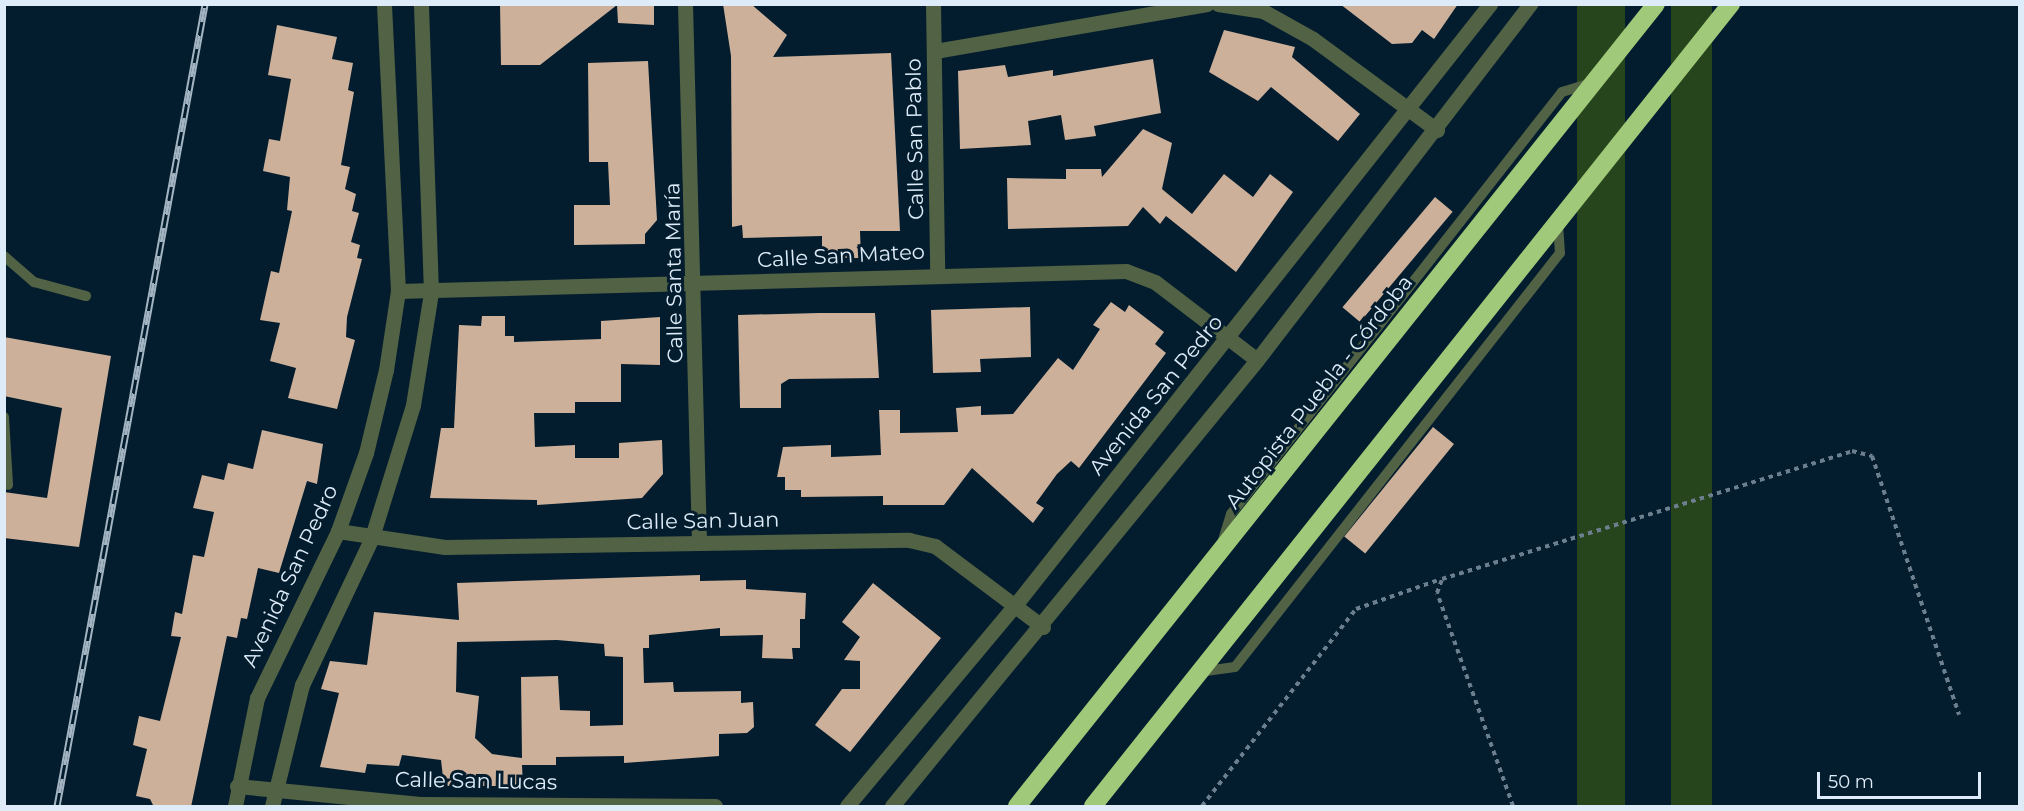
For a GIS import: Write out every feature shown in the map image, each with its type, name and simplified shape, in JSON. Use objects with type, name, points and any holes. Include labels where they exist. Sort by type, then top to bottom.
[{"type":"highway","name":"Autopista Puebla - Córdoba","points":[[1017,807],[1656,4]]},
{"type":"highway","points":[[1093,807],[1206,671],[1731,4]]},
{"type":"street","name":"Avenida San Pedro","points":[[235,807],[237,786],[257,698],[338,531],[366,453],[398,291],[384,4]]},
{"type":"street","points":[[272,807],[274,789],[302,685],[371,540],[413,405],[430,292],[421,4]]},
{"type":"street","name":"Calle Santa María","points":[[686,4],[696,283],[699,541]]},
{"type":"street","name":"Calle San Pablo","points":[[933,4],[937,272]]},
{"type":"street","points":[[935,51],[1207,4]]},
{"type":"street","points":[[1218,4],[1263,11],[1314,39],[1408,105],[1437,130]]},
{"type":"street","name":"Avenida San Pedro","points":[[847,807],[1016,604],[1490,4]]},
{"type":"street","points":[[892,807],[1044,627],[1257,360],[1437,130],[1530,4]]},
{"type":"street","name":"Calle San Mateo","points":[[398,291],[430,292],[696,283],[937,272],[1126,271],[1155,282],[1257,360]]},
{"type":"street","name":"Calle San Juan","points":[[338,531],[371,540],[445,547],[699,541],[909,540],[935,546],[1044,627]]},
{"type":"street","name":"Calle San Lucas","points":[[237,786],[420,804],[715,807]]},
{"type":"lane","points":[[4,256],[34,282],[86,296]]},
{"type":"lane","points":[[4,417],[8,485]]},
{"type":"path","points":[[1202,807],[1356,609],[1442,579],[1852,451],[1872,456],[1959,715]]},
{"type":"path","points":[[1442,579],[1437,593],[1513,807]]},
{"type":"green space","points":[[1577,5],[1625,5],[1625,806],[1577,806]]},
{"type":"green space","points":[[1671,5],[1712,5],[1712,806],[1671,806]]},
{"type":"building","points":[[500,4],[654,4],[654,25],[618,23],[617,5],[540,65],[501,65]]},
{"type":"building","points":[[723,4],[751,4],[787,35],[773,57],[891,53],[900,231],[860,231],[861,258],[822,258],[822,236],[743,238],[742,225],[732,227],[731,56]]},
{"type":"building","points":[[1340,4],[1458,4],[1434,39],[1422,30],[1412,43],[1392,44]]},
{"type":"building","points":[[277,25],[337,37],[332,59],[353,63],[348,90],[354,92],[341,165],[350,167],[345,189],[356,194],[352,211],[359,213],[351,242],[360,245],[357,258],[362,259],[347,317],[346,337],[355,340],[337,409],[288,398],[296,368],[270,361],[280,323],[260,320],[271,271],[279,273],[292,211],[287,210],[290,177],[263,171],[269,139],[280,141],[291,79],[268,75]]},
{"type":"building","points":[[1224,30],[1295,47],[1292,57],[1360,114],[1338,141],[1271,87],[1258,101],[1209,72]]},
{"type":"building","points":[[1153,59],[1161,113],[1094,126],[1096,136],[1065,140],[1061,115],[1028,121],[1031,145],[960,149],[958,71],[1005,65],[1008,77],[1053,70],[1053,76]]},
{"type":"building","points":[[648,61],[657,220],[645,234],[645,244],[574,245],[574,205],[610,205],[608,162],[589,162],[588,63]]},
{"type":"building","points":[[1143,129],[1172,143],[1162,189],[1192,214],[1224,174],[1253,197],[1270,174],[1293,192],[1236,272],[1166,216],[1160,224],[1143,207],[1128,226],[1008,229],[1007,178],[1066,179],[1066,169],[1101,169],[1102,177]]},
{"type":"building","points":[[1435,197],[1453,212],[1360,322],[1342,307]]},
{"type":"building","points":[[1111,302],[1125,312],[1129,305],[1164,332],[1155,344],[1166,353],[1079,468],[1071,461],[1057,474],[1036,503],[1044,508],[1033,523],[972,468],[944,505],[883,505],[883,496],[801,497],[801,490],[785,490],[785,477],[777,477],[783,447],[831,445],[831,457],[881,455],[879,410],[900,410],[900,433],[958,432],[956,408],[981,406],[981,415],[1013,414],[1058,358],[1073,370],[1100,329],[1093,325]]},
{"type":"building","points":[[1030,307],[1031,357],[980,359],[981,372],[933,373],[931,310]]},
{"type":"building","points":[[875,313],[879,378],[789,379],[781,384],[781,408],[740,408],[738,315]]},
{"type":"building","points":[[482,316],[505,316],[505,336],[514,336],[514,342],[601,339],[601,321],[660,317],[660,365],[621,364],[621,402],[575,402],[575,413],[534,413],[535,447],[575,445],[575,458],[619,458],[619,443],[662,440],[663,474],[642,498],[537,505],[537,500],[430,498],[441,428],[454,428],[459,325],[481,326]]},
{"type":"building","points":[[4,337],[111,356],[79,547],[4,538],[4,492],[47,498],[62,408],[4,396]]},
{"type":"building","points":[[1433,427],[1454,444],[1365,554],[1344,537]]},
{"type":"building","points":[[262,430],[323,444],[317,484],[307,481],[279,573],[258,568],[247,619],[241,618],[237,638],[227,636],[191,807],[154,807],[150,799],[136,796],[147,749],[133,745],[139,716],[160,721],[181,637],[171,636],[175,612],[182,614],[193,555],[204,557],[214,512],[193,508],[202,475],[224,480],[228,463],[253,469]]},
{"type":"building","points":[[700,575],[700,581],[746,580],[746,589],[806,593],[805,619],[800,619],[800,648],[792,648],[793,659],[762,658],[763,635],[720,636],[720,628],[649,635],[649,648],[643,648],[644,683],[673,682],[674,692],[741,691],[741,703],[753,702],[754,727],[747,733],[719,734],[719,756],[624,763],[624,756],[556,757],[556,765],[522,765],[523,786],[444,786],[441,760],[402,755],[399,766],[367,764],[365,773],[320,767],[339,693],[321,689],[330,661],[367,665],[374,612],[459,620],[457,583]],"holes":[[[557,640],[604,644],[605,656],[623,657],[623,725],[590,726],[590,711],[560,710],[558,676],[521,677],[522,758],[492,754],[475,738],[479,696],[456,692],[457,642]]]},
{"type":"building","points":[[873,583],[941,638],[850,752],[815,725],[842,689],[860,689],[860,661],[844,660],[860,637],[842,622]]},
{"type":"railway","points":[[57,806],[205,4]]}]
